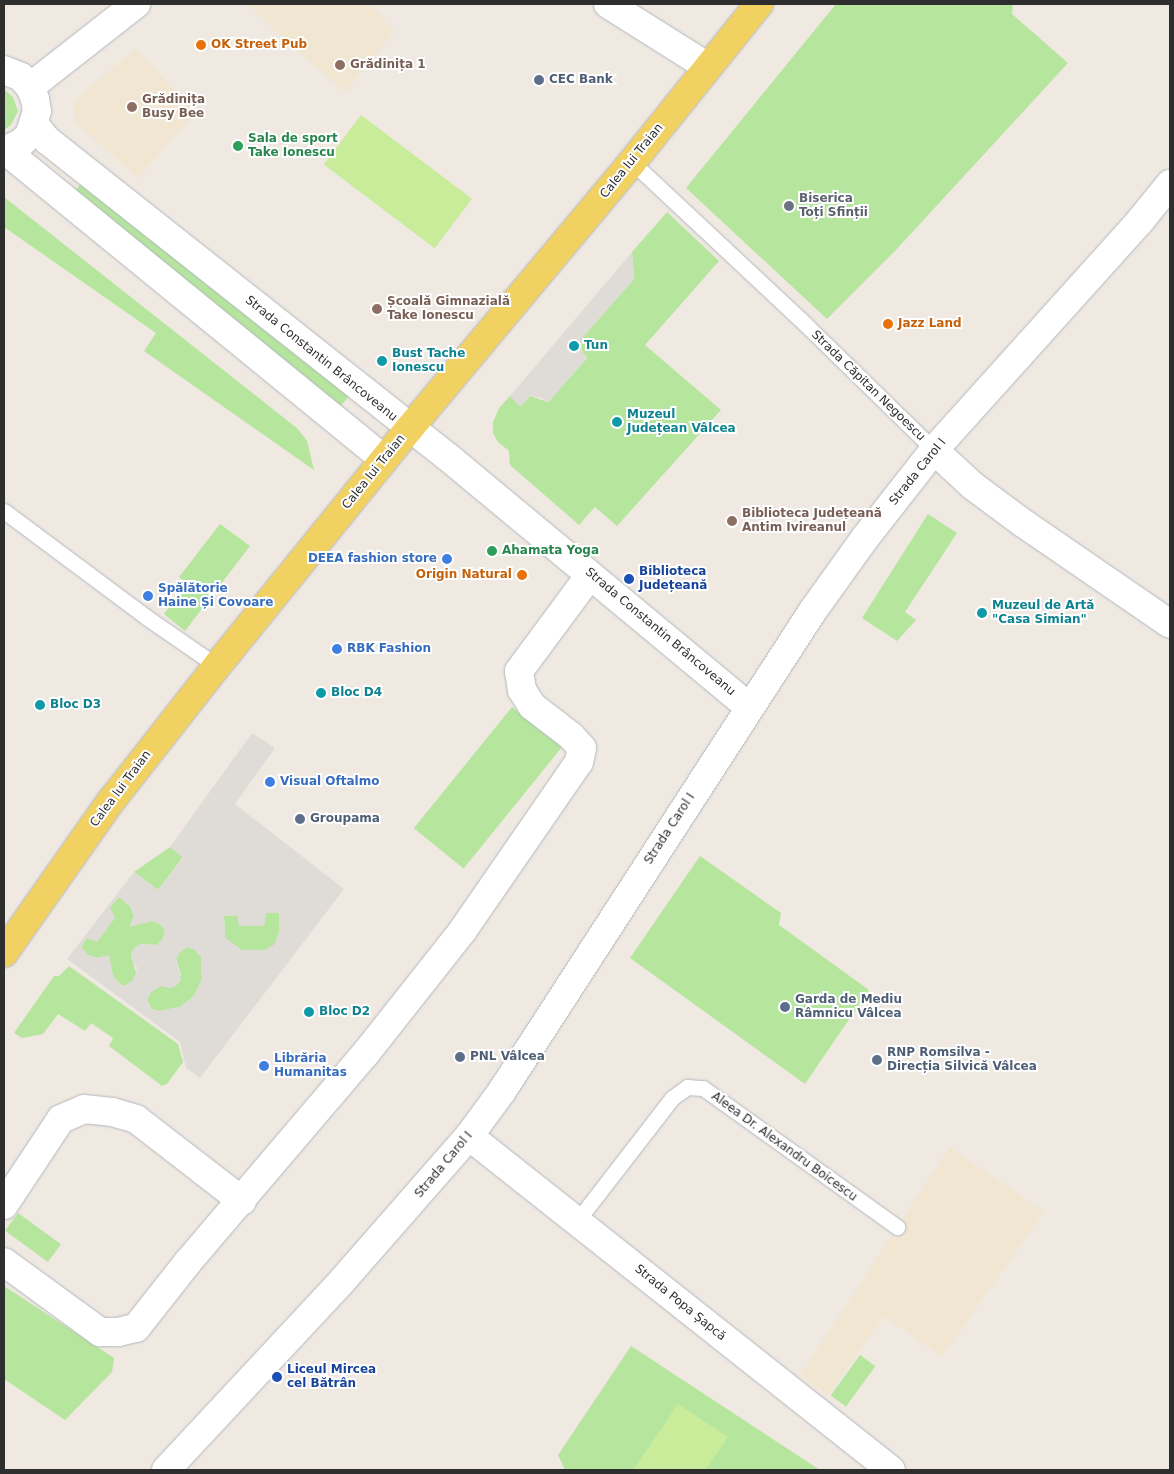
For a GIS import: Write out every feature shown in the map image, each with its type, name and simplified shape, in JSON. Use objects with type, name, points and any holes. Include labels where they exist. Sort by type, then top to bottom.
[{"type":"main road","name":"Calea lui Traian","points":[[4,953],[111,801],[217,666],[384,459],[632,162],[759,4]]},
{"type":"street","points":[[30,87],[136,4]]},
{"type":"street","points":[[608,4],[708,67]]},
{"type":"street","points":[[5,68],[21,77],[30,87],[35,99],[37,112],[34,124],[21,143],[5,151],[384,459]]},
{"type":"street","name":"Strada Constantin Brâncoveanu","points":[[34,124],[47,140],[409,429],[449,458],[749,707]]},
{"type":"street","name":"Strada Carol I","points":[[166,1470],[342,1281],[469,1136],[502,1091],[749,707],[840,572],[934,450],[1140,221],[1170,184]]},
{"type":"street","name":"Strada Căpitan Negoescu","points":[[934,450],[973,486],[1023,523],[1170,624]]},
{"type":"street","points":[[4,1262],[100,1332],[118,1332],[136,1328],[188,1262],[242,1201],[366,1053],[463,930],[579,762],[582,748],[571,736],[532,706],[522,690],[519,671],[590,575]]},
{"type":"street","points":[[4,1205],[61,1119],[84,1109],[112,1112],[136,1119],[242,1201]]},
{"type":"street","name":"Strada Popa Șapcă","points":[[469,1136],[891,1470]]},
{"type":"lane","name":"Strada Căpitan Negoescu","points":[[632,162],[805,324],[934,450]]},
{"type":"lane","points":[[4,512],[146,617],[217,666]]},
{"type":"lane","name":"Aleea Dr. Alexandru Boicescu","points":[[577,1221],[672,1098],[687,1087],[703,1088],[897,1227]]},
{"type":"shaded area","name":"Grădinița 1","points":[[248,4],[369,4],[395,31],[345,92],[283,39]]},
{"type":"shaded area","name":"Grădinița Busy Bee","points":[[136,48],[195,113],[138,178],[75,122],[74,101]]},
{"type":"shaded area","points":[[632,252],[634,279],[581,339],[582,351],[587,357],[548,403],[542,398],[530,396],[521,407],[510,396]]},
{"type":"shaded area","points":[[252,733],[275,748],[235,804],[344,889],[200,1078],[186,1068],[180,1042],[67,959],[134,872],[158,890],[183,858],[170,847]],"holes":[[[119,897],[130,906],[134,916],[130,927],[152,921],[160,924],[165,930],[163,939],[157,945],[141,944],[135,947],[131,953],[131,959],[137,967],[136,973],[133,980],[126,985],[121,985],[113,977],[109,955],[97,958],[88,955],[81,947],[87,938],[97,942],[115,918],[110,907]],[[266,913],[279,913],[279,933],[274,945],[264,950],[242,950],[225,938],[224,916],[237,915],[239,926],[264,926]],[[188,947],[195,950],[201,957],[202,979],[194,996],[180,1007],[159,1011],[152,1009],[147,1000],[150,993],[161,986],[170,988],[176,986],[181,980],[176,958],[180,952]]]},
{"type":"shaded area","points":[[950,1147],[1044,1212],[942,1357],[884,1316],[827,1396],[800,1375]]},
{"type":"green space","points":[[836,4],[1013,4],[1012,14],[1068,63],[895,251],[827,319],[686,188]]},
{"type":"green space","points":[[4,89],[13,97],[18,111],[11,125],[4,130]]},
{"type":"green space","points":[[361,115],[472,199],[435,248],[324,165]]},
{"type":"green space","points":[[83,181],[349,396],[341,406],[75,191]]},
{"type":"green space","points":[[4,197],[298,429],[307,441],[314,470],[144,351],[156,333],[4,227]]},
{"type":"green space","points":[[667,212],[719,261],[645,345],[721,410],[617,526],[595,507],[579,525],[510,465],[509,451],[498,442],[493,433],[493,422],[499,408],[510,396],[521,406],[530,396],[548,402],[587,358],[582,351],[581,339],[634,279],[632,252]]},
{"type":"green space","points":[[928,514],[957,533],[905,612],[916,620],[897,641],[862,618]]},
{"type":"green space","points":[[220,524],[250,546],[185,631],[164,614],[187,583],[179,577]]},
{"type":"green space","points":[[512,707],[562,747],[464,869],[414,828]]},
{"type":"green space","points":[[170,847],[183,857],[158,890],[134,872]]},
{"type":"green space","points":[[700,856],[781,913],[779,925],[869,990],[805,1084],[630,958]]},
{"type":"green space","points":[[119,897],[130,906],[134,916],[130,926],[152,921],[160,924],[165,930],[163,939],[157,945],[141,944],[131,953],[136,973],[133,980],[126,985],[121,985],[113,977],[109,956],[97,958],[88,955],[81,947],[87,938],[97,942],[110,907]]},
{"type":"green space","points":[[266,913],[279,913],[279,933],[274,945],[264,950],[242,950],[225,938],[224,916],[237,915],[264,926]]},
{"type":"green space","points":[[188,947],[195,950],[201,957],[202,979],[194,996],[180,1007],[159,1011],[152,1009],[147,1000],[150,993],[161,985],[170,988],[181,975],[176,958],[179,952]]},
{"type":"green space","points":[[69,966],[178,1044],[183,1062],[167,1084],[162,1086],[109,1046],[113,1038],[91,1023],[85,1031],[58,1014],[43,1034],[22,1038],[14,1033],[54,976],[59,976]]},
{"type":"green space","points":[[18,1213],[61,1244],[48,1262],[5,1231]]},
{"type":"green space","points":[[4,1286],[114,1358],[112,1372],[65,1420],[4,1379]]},
{"type":"green space","points":[[631,1346],[820,1470],[565,1470],[558,1455]]},
{"type":"green space","points":[[860,1355],[875,1366],[846,1407],[831,1395]]},
{"type":"green space","points":[[678,1404],[728,1437],[705,1470],[633,1470]]},
{"type":"place","name":"OK Street Pub","points":[[201,45]]},
{"type":"place","name":"Grădinița 1","points":[[340,65]]},
{"type":"place","name":"CEC Bank","points":[[539,80]]},
{"type":"place","name":"Grădinița Busy Bee","points":[[132,107]]},
{"type":"place","name":"Sala de sport Take Ionescu","points":[[238,146]]},
{"type":"place","name":"Biserica Toți Sfinții","points":[[789,206]]},
{"type":"place","name":"Școală Gimnazială Take Ionescu","points":[[377,309]]},
{"type":"place","name":"Jazz Land","points":[[888,324]]},
{"type":"place","name":"Tun","points":[[574,346]]},
{"type":"place","name":"Bust Tache Ionescu","points":[[382,361]]},
{"type":"place","name":"Muzeul Județean Vâlcea","points":[[617,422]]},
{"type":"place","name":"Biblioteca Județeană Antim Ivireanul","points":[[732,521]]},
{"type":"place","name":"Ahamata Yoga","points":[[492,551]]},
{"type":"place","name":"DEEA fashion store","points":[[447,559]]},
{"type":"place","name":"Origin Natural","points":[[522,575]]},
{"type":"place","name":"Biblioteca Județeană","points":[[629,579]]},
{"type":"place","name":"Spălătorie Haine Și Covoare","points":[[148,596]]},
{"type":"place","name":"Muzeul de Artă \"Casa Simian\"","points":[[982,613]]},
{"type":"place","name":"RBK Fashion","points":[[337,649]]},
{"type":"place","name":"Bloc D4","points":[[321,693]]},
{"type":"place","name":"Bloc D3","points":[[40,705]]},
{"type":"place","name":"Visual Oftalmo","points":[[270,782]]},
{"type":"place","name":"Groupama","points":[[300,819]]},
{"type":"place","name":"Garda de Mediu Râmnicu Vâlcea","points":[[785,1007]]},
{"type":"place","name":"Bloc D2","points":[[309,1012]]},
{"type":"place","name":"PNL Vâlcea","points":[[460,1057]]},
{"type":"place","name":"RNP Romsilva - Direcția Silvică Vâlcea","points":[[877,1060]]},
{"type":"place","name":"Librăria Humanitas","points":[[264,1066]]},
{"type":"place","name":"Liceul Mircea cel Bătrân","points":[[277,1377]]}]
